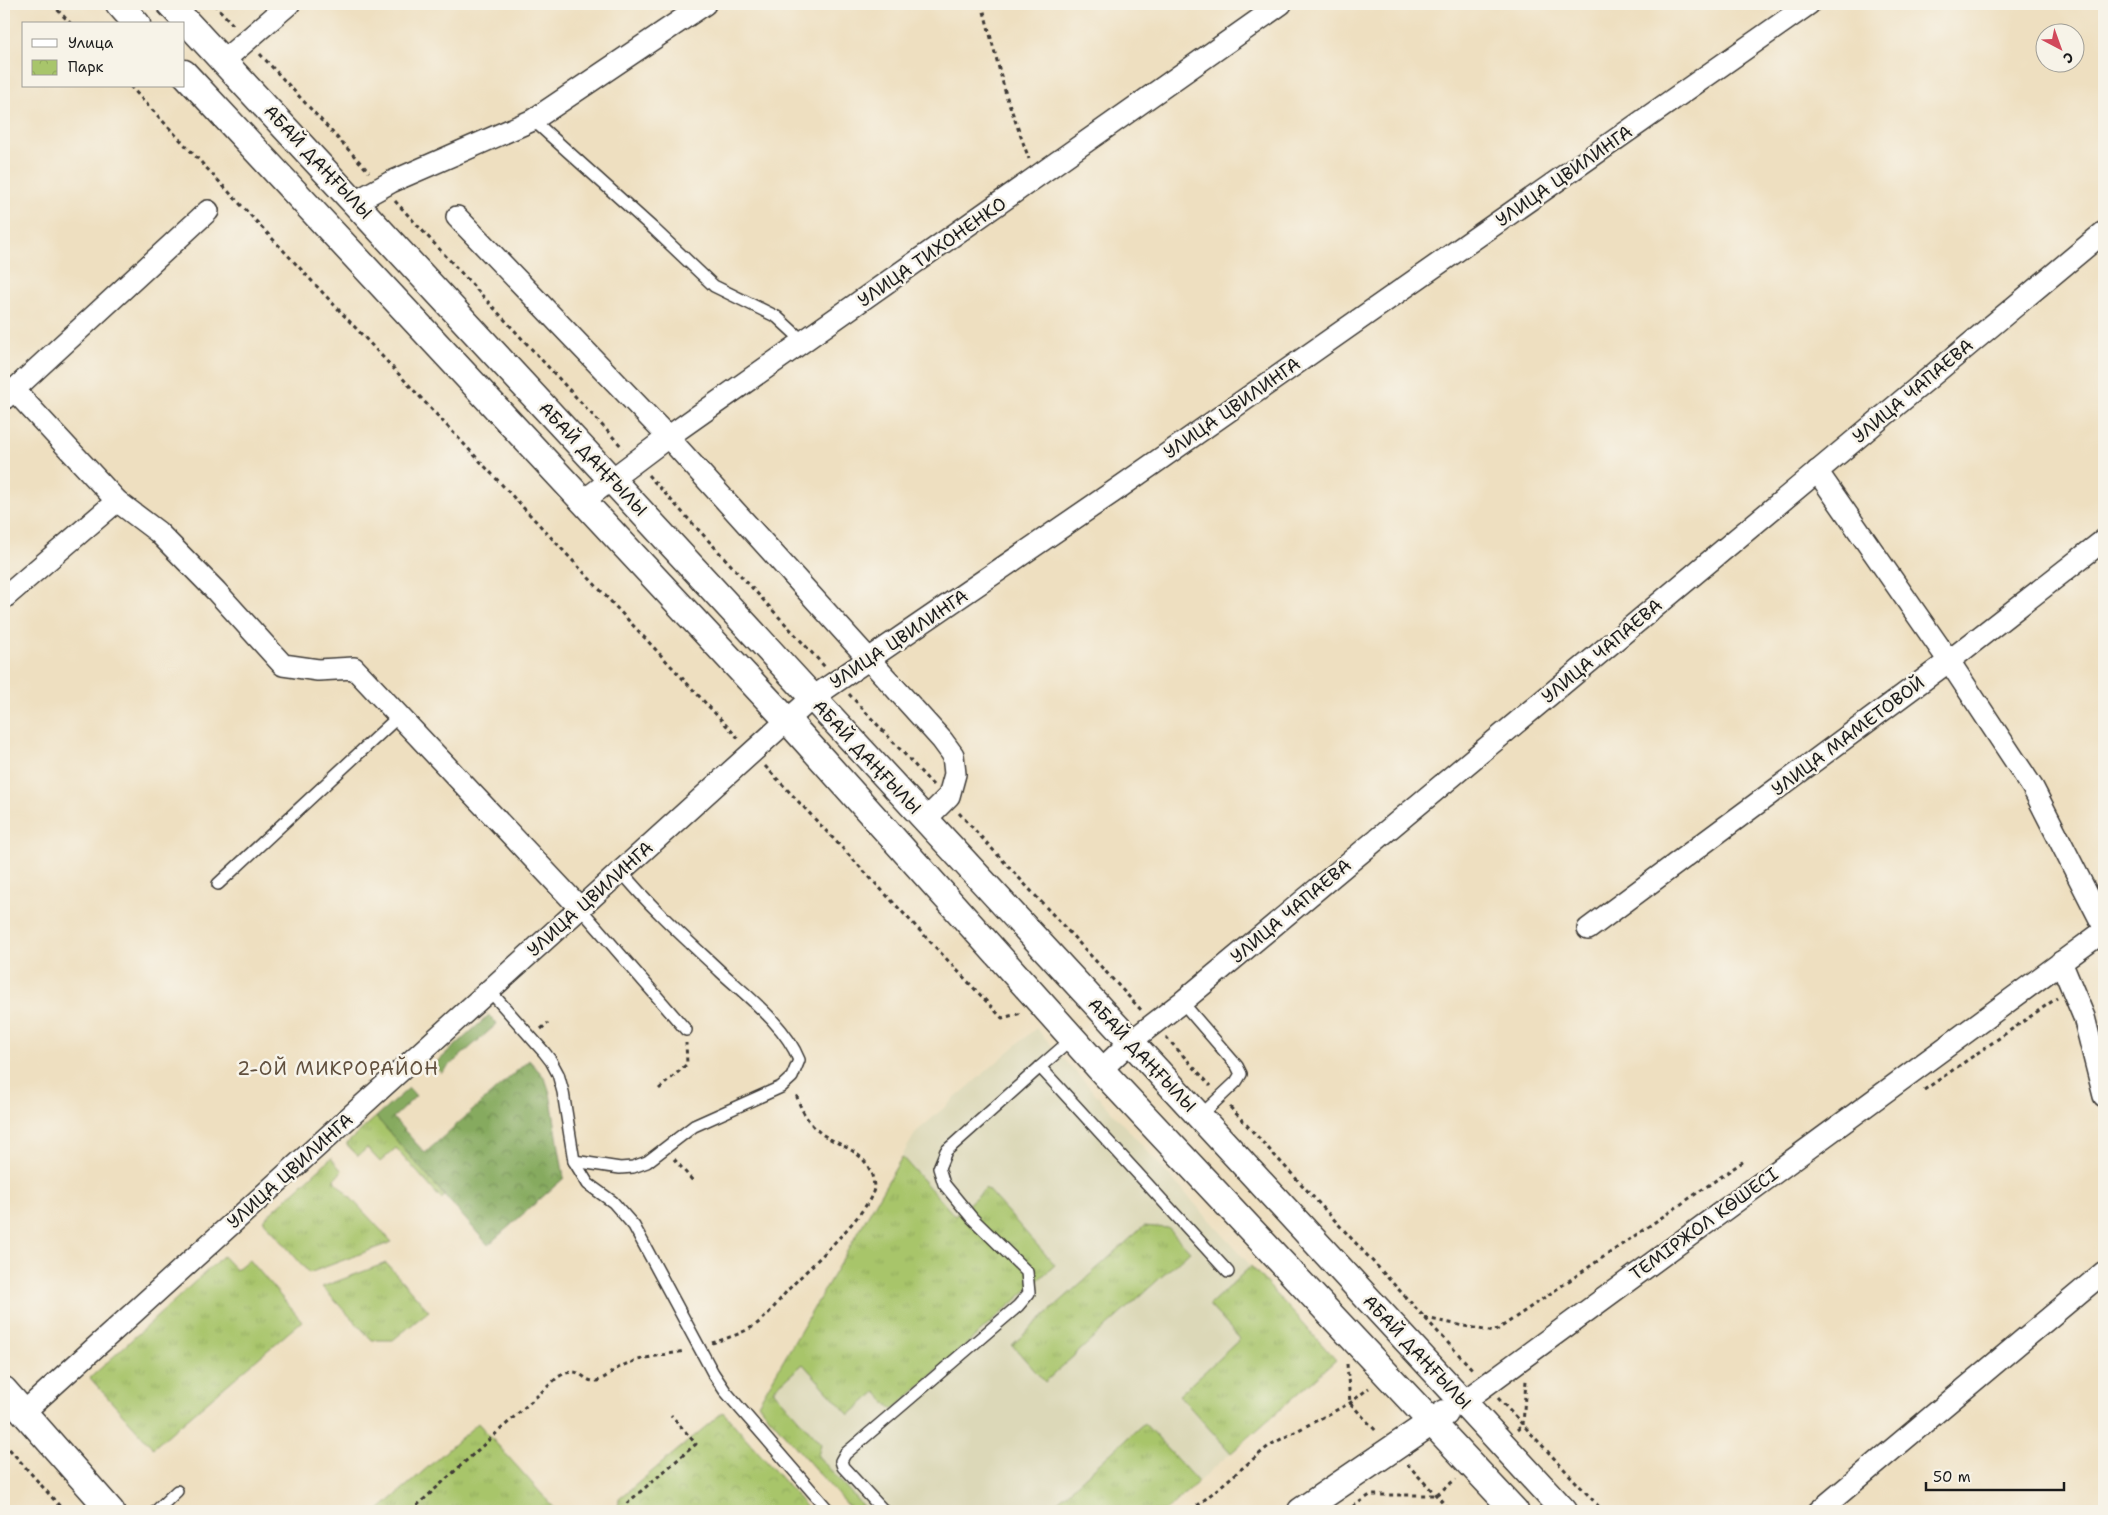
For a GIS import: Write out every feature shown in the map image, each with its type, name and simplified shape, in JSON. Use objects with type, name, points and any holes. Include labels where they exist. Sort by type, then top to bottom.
[{"type":"street","points":[[119,4],[135,22]]},
{"type":"street","name":"АБАЙ ДАҢҒЫЛЫ","points":[[170,4],[926,819],[1564,1511]]},
{"type":"street","points":[[224,61],[289,4]]},
{"type":"street","points":[[355,202],[382,187],[533,120],[705,4]]},
{"type":"street","name":"УЛИЦА ТИХОНЕНКО","points":[[583,500],[635,461],[1281,4]]},
{"type":"street","name":"УЛИЦА ЦВИЛИНГА","points":[[24,1412],[812,698],[1113,492],[1809,4]]},
{"type":"street","name":"АБАЙ ДАҢҒЫЛЫ","points":[[185,74],[786,720],[1072,1039],[1515,1511]]},
{"type":"street","points":[[208,212],[9,394],[117,501],[158,532],[216,591],[283,665],[318,670],[354,668],[580,908]]},
{"type":"street","points":[[457,217],[668,438],[942,740],[953,755],[955,774],[949,796],[926,819]]},
{"type":"street","name":"УЛИЦА ЧАПАЕВА","points":[[1101,1070],[1130,1042],[1182,1002],[2104,232]]},
{"type":"street","points":[[1817,471],[1950,661],[2033,788],[2104,927]]},
{"type":"street","points":[[4,598],[117,501]]},
{"type":"street","name":"УЛИЦА МАМЕТОВОЙ","points":[[1588,929],[1950,661],[2104,540]]},
{"type":"street","name":"ТЕМІРЖОЛ КӨШЕСІ","points":[[1310,1509],[1486,1385],[2104,931]]},
{"type":"street","points":[[2061,962],[2084,1017],[2104,1096]]},
{"type":"street","points":[[1819,1511],[2104,1272]]},
{"type":"street","points":[[4,1390],[111,1511]]},
{"type":"lane","points":[[533,120],[714,286],[777,317],[804,342]]},
{"type":"lane","points":[[218,884],[399,716]]},
{"type":"lane","points":[[574,1161],[620,1168],[633,1167],[647,1162],[694,1126],[781,1087],[792,1078],[799,1060],[796,1051],[763,1011],[656,912],[621,871]]},
{"type":"lane","points":[[580,908],[686,1030]]},
{"type":"lane","points":[[489,990],[544,1052],[558,1074],[563,1092],[574,1161],[588,1184],[613,1202],[634,1226],[713,1373],[725,1391],[829,1511]]},
{"type":"lane","points":[[1182,1002],[1237,1066],[1241,1074],[1221,1097],[1199,1117]]},
{"type":"lane","points":[[884,1511],[843,1467],[841,1461],[844,1454],[1018,1306],[1029,1293],[1027,1272],[972,1218],[944,1184],[939,1168],[946,1151],[1072,1039]]},
{"type":"lane","points":[[1040,1067],[1228,1272]]},
{"type":"lane","points":[[156,1511],[177,1491]]},
{"type":"path","points":[[52,4],[69,22]]},
{"type":"path","points":[[214,4],[1602,1511]]},
{"type":"path","points":[[982,4],[1006,95],[1035,178]]},
{"type":"path","points":[[132,88],[1002,1018]]},
{"type":"path","points":[[1917,1094],[2072,988]]},
{"type":"path","points":[[660,1089],[687,1064],[686,1030]]},
{"type":"path","points":[[665,1149],[693,1182]]},
{"type":"path","points":[[1424,1318],[1494,1332],[1744,1162]]},
{"type":"path","points":[[1524,1426],[1526,1373]]},
{"type":"path","points":[[1191,1511],[1270,1445],[1350,1403],[1386,1374]]},
{"type":"path","points":[[626,1511],[626,1504],[696,1444],[672,1415]]},
{"type":"path","points":[[1501,1443],[1524,1426]]},
{"type":"path","points":[[4,1443],[64,1511]]},
{"type":"path","points":[[1346,1511],[1370,1495],[1436,1495],[1472,1466]]},
{"type":"shaded area","points":[[1036,1028],[1336,1360],[1165,1511],[852,1511],[758,1404],[916,1132]]},
{"type":"green space","points":[[489,1015],[497,1024],[441,1073],[434,1065]]},
{"type":"green space","points":[[529,1060],[545,1078],[550,1093],[564,1178],[488,1245],[376,1117],[409,1088],[416,1096],[393,1118],[425,1153]]},
{"type":"green space","points":[[376,1117],[445,1196],[441,1199],[396,1148],[380,1162],[367,1148],[358,1156],[346,1144]]},
{"type":"green space","points":[[902,1157],[955,1216],[986,1188],[1055,1265],[893,1410],[876,1392],[849,1415],[803,1364],[773,1390],[821,1444],[818,1456],[867,1511],[852,1511],[758,1404]]},
{"type":"green space","points":[[331,1158],[342,1171],[334,1180],[392,1242],[309,1273],[263,1220]]},
{"type":"green space","points":[[1144,1226],[1168,1228],[1190,1251],[1045,1382],[1012,1345]]},
{"type":"green space","points":[[223,1256],[236,1270],[249,1259],[302,1321],[153,1448],[90,1378]]},
{"type":"green space","points":[[386,1263],[429,1311],[393,1340],[372,1340],[322,1287]]},
{"type":"green space","points":[[1251,1266],[1336,1360],[1231,1453],[1179,1395],[1240,1339],[1209,1305]]},
{"type":"green space","points":[[723,1412],[810,1511],[618,1511],[619,1499]]},
{"type":"green space","points":[[478,1423],[557,1511],[378,1511]]},
{"type":"green space","points":[[1144,1423],[1198,1482],[1165,1511],[1047,1511]]},
{"type":"district","name":"2-ОЙ МИКРОРАЙОН","points":[[338,1068]]}]
